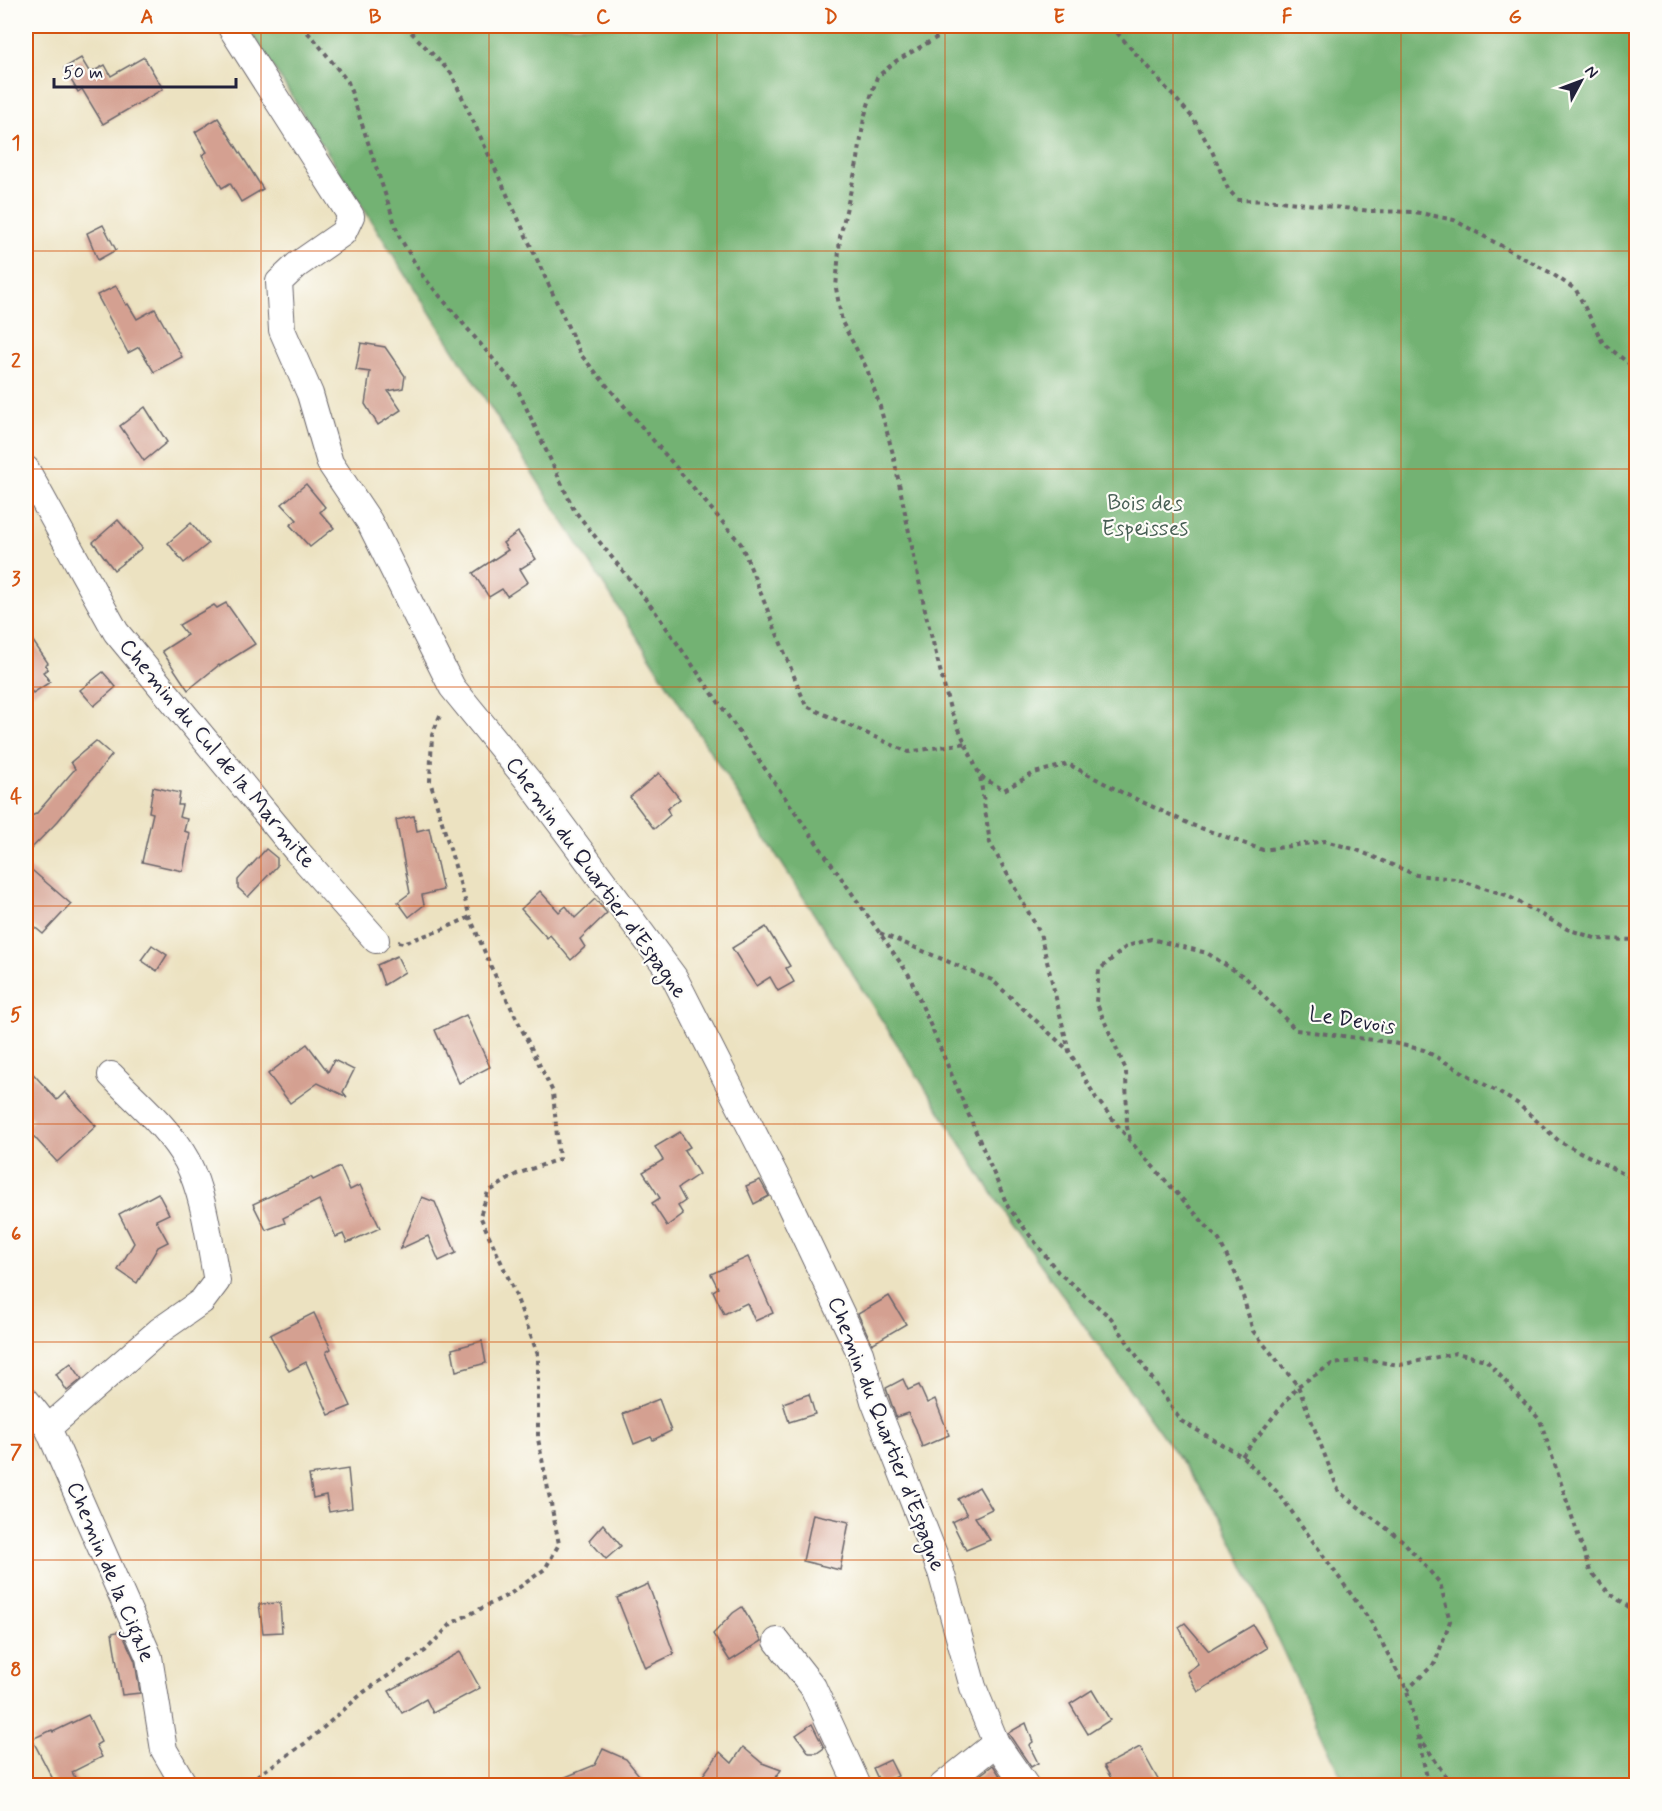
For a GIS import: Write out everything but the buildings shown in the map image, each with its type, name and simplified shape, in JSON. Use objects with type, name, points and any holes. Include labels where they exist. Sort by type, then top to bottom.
[{"type":"street","name":"Chemin du Quartier d'Espagne","points":[[230,26],[351,216],[343,233],[297,265],[279,282],[282,330],[310,394],[330,464],[369,521],[452,687],[531,784],[674,977],[785,1195],[860,1353],[874,1401],[941,1572],[973,1687],[996,1743],[1026,1785]]},
{"type":"street","name":"Chemin du Cul de la Marmite","points":[[26,469],[116,632],[296,850],[376,940]]},
{"type":"street","points":[[48,1428],[159,1331],[202,1301],[217,1281],[199,1192],[186,1161],[167,1132],[111,1075]]},
{"type":"street","name":"Chemin de la Cigale","points":[[26,1400],[48,1428],[149,1657],[164,1750],[185,1785]]},
{"type":"street","points":[[777,1641],[813,1687],[858,1785]]},
{"type":"street","points":[[942,1785],[996,1743]]},
{"type":"path","points":[[301,26],[348,82],[399,236],[422,275],[516,386],[574,510],[654,610],[909,975],[1008,1207],[1058,1272],[1111,1318],[1181,1421],[1242,1456],[1279,1494],[1371,1622],[1407,1690],[1429,1785]]},
{"type":"path","points":[[405,26],[451,73],[581,355],[741,544],[806,706],[908,752],[966,743]]},
{"type":"path","points":[[951,26],[943,34],[896,60],[877,77],[864,118],[858,159],[840,237],[836,288],[842,322],[867,369],[879,403],[893,454],[926,615],[950,709],[980,777],[990,843],[1040,933],[1069,1051],[1096,1098],[1130,1142],[1219,1240],[1238,1279],[1253,1331],[1298,1386],[1339,1492],[1403,1540],[1440,1583],[1450,1621],[1435,1663],[1407,1690]]},
{"type":"path","points":[[1111,26],[1193,118],[1212,151],[1228,189],[1238,200],[1278,201],[1371,211],[1415,212],[1454,220],[1551,273],[1576,290],[1603,343],[1636,367]]},
{"type":"path","points":[[242,1785],[307,1742],[364,1692],[425,1651],[452,1623],[510,1594],[545,1569],[559,1544],[538,1439],[538,1356],[513,1288],[480,1216],[488,1192],[516,1174],[559,1159],[553,1092],[491,967],[470,917],[430,781],[432,735],[452,687]]},
{"type":"path","points":[[980,777],[1004,790],[1034,773],[1068,764],[1192,825],[1263,850],[1325,841],[1357,850],[1416,875],[1456,879],[1506,895],[1567,929],[1598,939],[1636,940]]},
{"type":"path","points":[[376,940],[403,943],[470,917]]},
{"type":"path","points":[[879,933],[992,980],[1069,1051]]},
{"type":"path","name":"Le Devois","points":[[1130,1142],[1126,1127],[1126,1070],[1096,1002],[1099,970],[1127,946],[1151,939],[1207,953],[1246,978],[1296,1030],[1389,1042],[1424,1050],[1517,1103],[1560,1142],[1636,1180]]},
{"type":"path","points":[[1242,1456],[1298,1386],[1332,1364],[1365,1360],[1400,1365],[1456,1353],[1486,1360],[1540,1420],[1590,1571],[1609,1593],[1636,1612]]},
{"type":"path","points":[[1417,1732],[1452,1785]]},
{"type":"green space","name":"Bois des Espeisses","points":[[247,26],[1636,26],[1636,1785],[1345,1785],[1222,1519],[1012,1224]]}]
